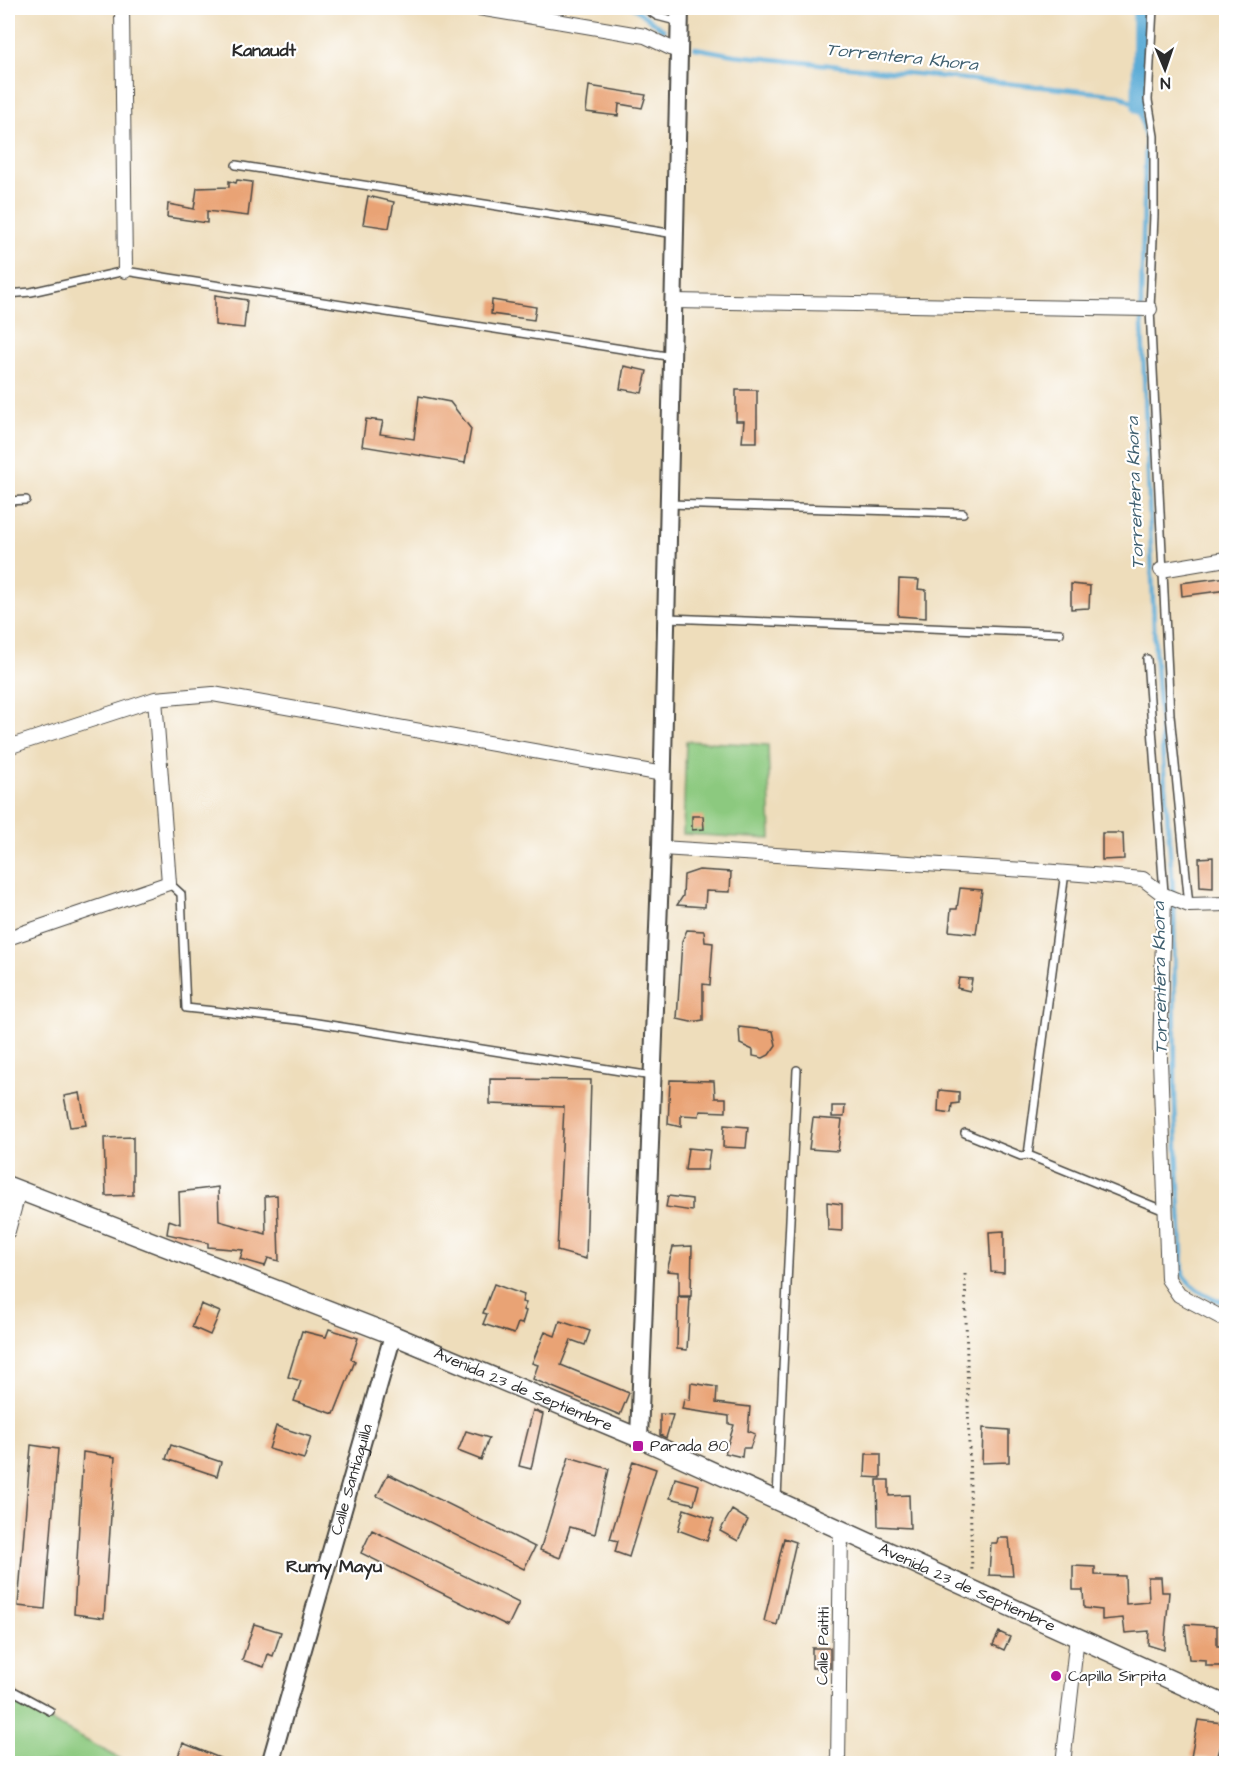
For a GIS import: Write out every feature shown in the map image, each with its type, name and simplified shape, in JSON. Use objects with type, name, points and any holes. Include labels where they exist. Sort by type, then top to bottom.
[{"type":"main road","name":"Avenida 23 de Septiembre","points":[[13,1188],[393,1335],[639,1438],[1227,1705]]},
{"type":"street","points":[[122,8],[125,271]]},
{"type":"street","points":[[479,8],[645,36],[679,52]]},
{"type":"street","points":[[639,1438],[662,848],[680,15]]},
{"type":"street","points":[[674,301],[1150,309]]},
{"type":"street","points":[[1161,570],[1227,560]]},
{"type":"street","points":[[8,747],[155,699],[213,694],[663,774]]},
{"type":"street","points":[[8,938],[169,883],[155,699]]},
{"type":"street","points":[[662,848],[1065,872],[1143,879],[1164,895],[1189,905],[1227,904]]},
{"type":"street","points":[[1164,895],[1160,1059],[1168,1279],[1179,1295],[1227,1320]]},
{"type":"street","points":[[8,1231],[13,1188]]},
{"type":"street","name":"Calle Santiaguilla","points":[[270,1764],[393,1335]]},
{"type":"street","name":"Calle Paititi","points":[[838,1764],[841,1529]]},
{"type":"street","points":[[1063,1764],[1077,1636]]},
{"type":"lane","points":[[645,8],[657,16],[680,15]]},
{"type":"lane","points":[[1153,8],[1148,100],[1154,136],[1154,215],[1150,309],[1161,570],[1170,715],[1189,905]]},
{"type":"lane","points":[[236,165],[675,235]]},
{"type":"lane","points":[[8,294],[32,292],[125,271],[673,357]]},
{"type":"lane","points":[[8,501],[26,500]]},
{"type":"lane","points":[[669,504],[963,513]]},
{"type":"lane","points":[[667,618],[1060,633]]},
{"type":"lane","points":[[1147,659],[1164,895]]},
{"type":"lane","points":[[1028,1155],[1065,872]]},
{"type":"lane","points":[[169,883],[181,894],[186,1008],[298,1020],[654,1077]]},
{"type":"lane","points":[[777,1501],[797,1070]]},
{"type":"lane","points":[[965,1133],[1021,1156],[1028,1155],[1165,1211]]},
{"type":"lane","points":[[8,1688],[50,1711]]},
{"type":"path","points":[[965,1275],[973,1589]]},
{"type":"green space","points":[[686,741],[768,745],[771,839],[683,834]]},
{"type":"green space","points":[[8,1698],[128,1763],[8,1763]]},
{"type":"building","points":[[589,86],[646,95],[642,108],[619,104],[618,116],[586,112]]},
{"type":"building","points":[[237,180],[252,182],[248,216],[207,211],[207,223],[167,217],[168,204],[194,209],[197,188],[229,187],[229,181],[236,183]]},
{"type":"building","points":[[368,196],[394,202],[389,228],[363,224]]},
{"type":"building","points":[[215,295],[247,300],[244,328],[215,325]]},
{"type":"building","points":[[492,300],[536,307],[534,320],[491,314]]},
{"type":"building","points":[[624,366],[647,371],[642,393],[620,389]]},
{"type":"building","points":[[736,390],[757,390],[757,442],[742,442],[744,421],[736,421]]},
{"type":"building","points":[[419,396],[450,402],[471,429],[465,463],[362,446],[366,419],[383,421],[380,434],[414,439]]},
{"type":"building","points":[[1227,577],[1227,590],[1182,596],[1181,583]]},
{"type":"building","points":[[899,579],[919,580],[918,589],[926,590],[926,618],[898,616]]},
{"type":"building","points":[[1071,584],[1090,586],[1089,608],[1071,609]]},
{"type":"building","points":[[692,816],[703,816],[704,829],[692,830]]},
{"type":"building","points":[[1102,833],[1123,833],[1124,859],[1102,860]]},
{"type":"building","points":[[1213,857],[1213,888],[1200,887],[1199,858]]},
{"type":"building","points":[[699,870],[731,872],[730,892],[706,891],[705,907],[677,905],[683,896],[684,875]]},
{"type":"building","points":[[960,888],[982,890],[976,934],[949,931],[951,909],[957,909]]},
{"type":"building","points":[[687,930],[704,931],[705,942],[713,943],[710,985],[703,984],[703,1020],[691,1022],[677,1019],[682,941]]},
{"type":"building","points":[[959,978],[972,979],[970,991],[957,988]]},
{"type":"building","points":[[739,1027],[773,1031],[776,1045],[769,1055],[763,1058],[753,1056],[753,1050],[740,1044]]},
{"type":"building","points":[[490,1079],[591,1080],[586,1259],[557,1251],[564,1107],[490,1104]]},
{"type":"building","points":[[670,1080],[714,1081],[715,1098],[726,1098],[726,1112],[700,1111],[699,1116],[681,1115],[681,1127],[668,1124]]},
{"type":"building","points":[[939,1090],[959,1092],[959,1103],[952,1104],[951,1113],[938,1111]]},
{"type":"building","points":[[80,1093],[86,1125],[70,1127],[64,1096]]},
{"type":"building","points":[[832,1106],[845,1106],[844,1117],[832,1117]]},
{"type":"building","points":[[813,1118],[842,1120],[838,1151],[809,1149]]},
{"type":"building","points":[[724,1125],[748,1127],[746,1148],[723,1147]]},
{"type":"building","points":[[133,1137],[133,1195],[106,1196],[104,1138]]},
{"type":"building","points":[[688,1148],[710,1150],[707,1170],[685,1170]]},
{"type":"building","points":[[218,1187],[219,1221],[266,1234],[265,1196],[277,1195],[279,1261],[268,1258],[265,1266],[240,1259],[243,1250],[208,1247],[208,1243],[167,1234],[169,1220],[180,1224],[179,1192]]},
{"type":"building","points":[[668,1196],[692,1199],[692,1211],[666,1207]]},
{"type":"building","points":[[827,1202],[842,1204],[842,1231],[828,1230]]},
{"type":"building","points":[[1004,1231],[1004,1273],[991,1272],[989,1232]]},
{"type":"building","points":[[692,1246],[691,1296],[679,1296],[679,1272],[667,1271],[673,1247]]},
{"type":"building","points":[[494,1284],[524,1295],[522,1302],[526,1303],[523,1310],[526,1311],[522,1324],[518,1323],[514,1334],[483,1324],[487,1314],[483,1313]]},
{"type":"building","points":[[678,1297],[690,1297],[687,1350],[677,1349]]},
{"type":"building","points":[[201,1304],[220,1312],[210,1335],[192,1327]]},
{"type":"building","points":[[560,1321],[590,1331],[585,1345],[571,1340],[561,1365],[629,1393],[620,1415],[533,1379],[538,1365],[532,1363],[545,1332],[555,1336]]},
{"type":"building","points":[[329,1329],[358,1338],[351,1359],[355,1361],[334,1414],[294,1401],[301,1381],[288,1377],[302,1331],[326,1337]]},
{"type":"building","points":[[691,1383],[717,1387],[716,1403],[750,1407],[748,1431],[755,1434],[750,1448],[743,1448],[742,1457],[725,1453],[734,1425],[729,1424],[729,1416],[682,1409],[684,1399],[690,1400]]},
{"type":"building","points":[[533,1410],[543,1414],[531,1469],[519,1466]]},
{"type":"building","points":[[660,1414],[673,1415],[666,1438],[660,1435]]},
{"type":"building","points":[[276,1426],[311,1437],[304,1459],[269,1449]]},
{"type":"building","points":[[983,1428],[1009,1430],[1009,1462],[982,1463]]},
{"type":"building","points":[[466,1431],[489,1438],[481,1460],[458,1451]]},
{"type":"building","points":[[31,1445],[58,1449],[45,1609],[18,1606]]},
{"type":"building","points":[[171,1445],[221,1462],[217,1476],[166,1459]]},
{"type":"building","points":[[83,1452],[115,1457],[104,1618],[74,1614]]},
{"type":"building","points":[[866,1454],[881,1454],[881,1478],[865,1477]]},
{"type":"building","points":[[569,1457],[609,1469],[595,1534],[570,1527],[560,1558],[540,1550]]},
{"type":"building","points":[[633,1461],[656,1469],[629,1557],[615,1552],[618,1541],[610,1539]]},
{"type":"building","points":[[388,1474],[535,1547],[524,1569],[377,1496]]},
{"type":"building","points":[[675,1478],[699,1485],[694,1504],[670,1498]]},
{"type":"building","points":[[877,1480],[889,1480],[889,1496],[909,1495],[910,1528],[878,1526]]},
{"type":"building","points":[[684,1509],[714,1519],[707,1541],[678,1530]]},
{"type":"building","points":[[732,1510],[748,1520],[738,1541],[720,1531]]},
{"type":"building","points":[[372,1530],[519,1603],[508,1626],[361,1553]]},
{"type":"building","points":[[784,1538],[796,1542],[777,1625],[764,1621]]},
{"type":"building","points":[[998,1538],[1009,1538],[1013,1576],[989,1575],[991,1543],[997,1543]]},
{"type":"building","points":[[1073,1566],[1095,1567],[1095,1575],[1125,1576],[1126,1604],[1149,1602],[1148,1577],[1161,1577],[1162,1592],[1169,1592],[1164,1650],[1148,1645],[1149,1631],[1125,1633],[1123,1618],[1102,1620],[1102,1610],[1084,1608],[1083,1590],[1073,1590]]},
{"type":"building","points":[[254,1624],[281,1632],[273,1656],[268,1654],[264,1667],[242,1660]]},
{"type":"building","points":[[1185,1624],[1217,1626],[1217,1646],[1227,1646],[1227,1666],[1206,1666],[1206,1660],[1189,1659]]},
{"type":"building","points":[[999,1632],[1010,1637],[1004,1650],[993,1645]]},
{"type":"building","points":[[812,1648],[830,1648],[830,1668],[812,1668]]},
{"type":"building","points":[[1198,1720],[1222,1723],[1221,1745],[1217,1759],[1191,1757]]},
{"type":"building","points":[[183,1743],[232,1763],[232,1764],[175,1764]]},
{"type":"waterway","name":"Torrentera Khora","points":[[634,8],[664,30]]},
{"type":"waterway","points":[[1139,107],[1140,8]]},
{"type":"waterway","name":"Torrentera Khora","points":[[695,48],[734,55],[1120,95],[1139,107],[1146,141],[1141,300],[1155,651],[1174,905],[1175,1105],[1183,1275],[1202,1293],[1226,1303]]},
{"type":"place","name":"Parada 80","points":[[638,1446]]},
{"type":"place","name":"Capilla Sirpita","points":[[1056,1676]]},
{"type":"district","name":"Kanaudt","points":[[264,50]]},
{"type":"district","name":"Rumy Mayu","points":[[334,1566]]}]
